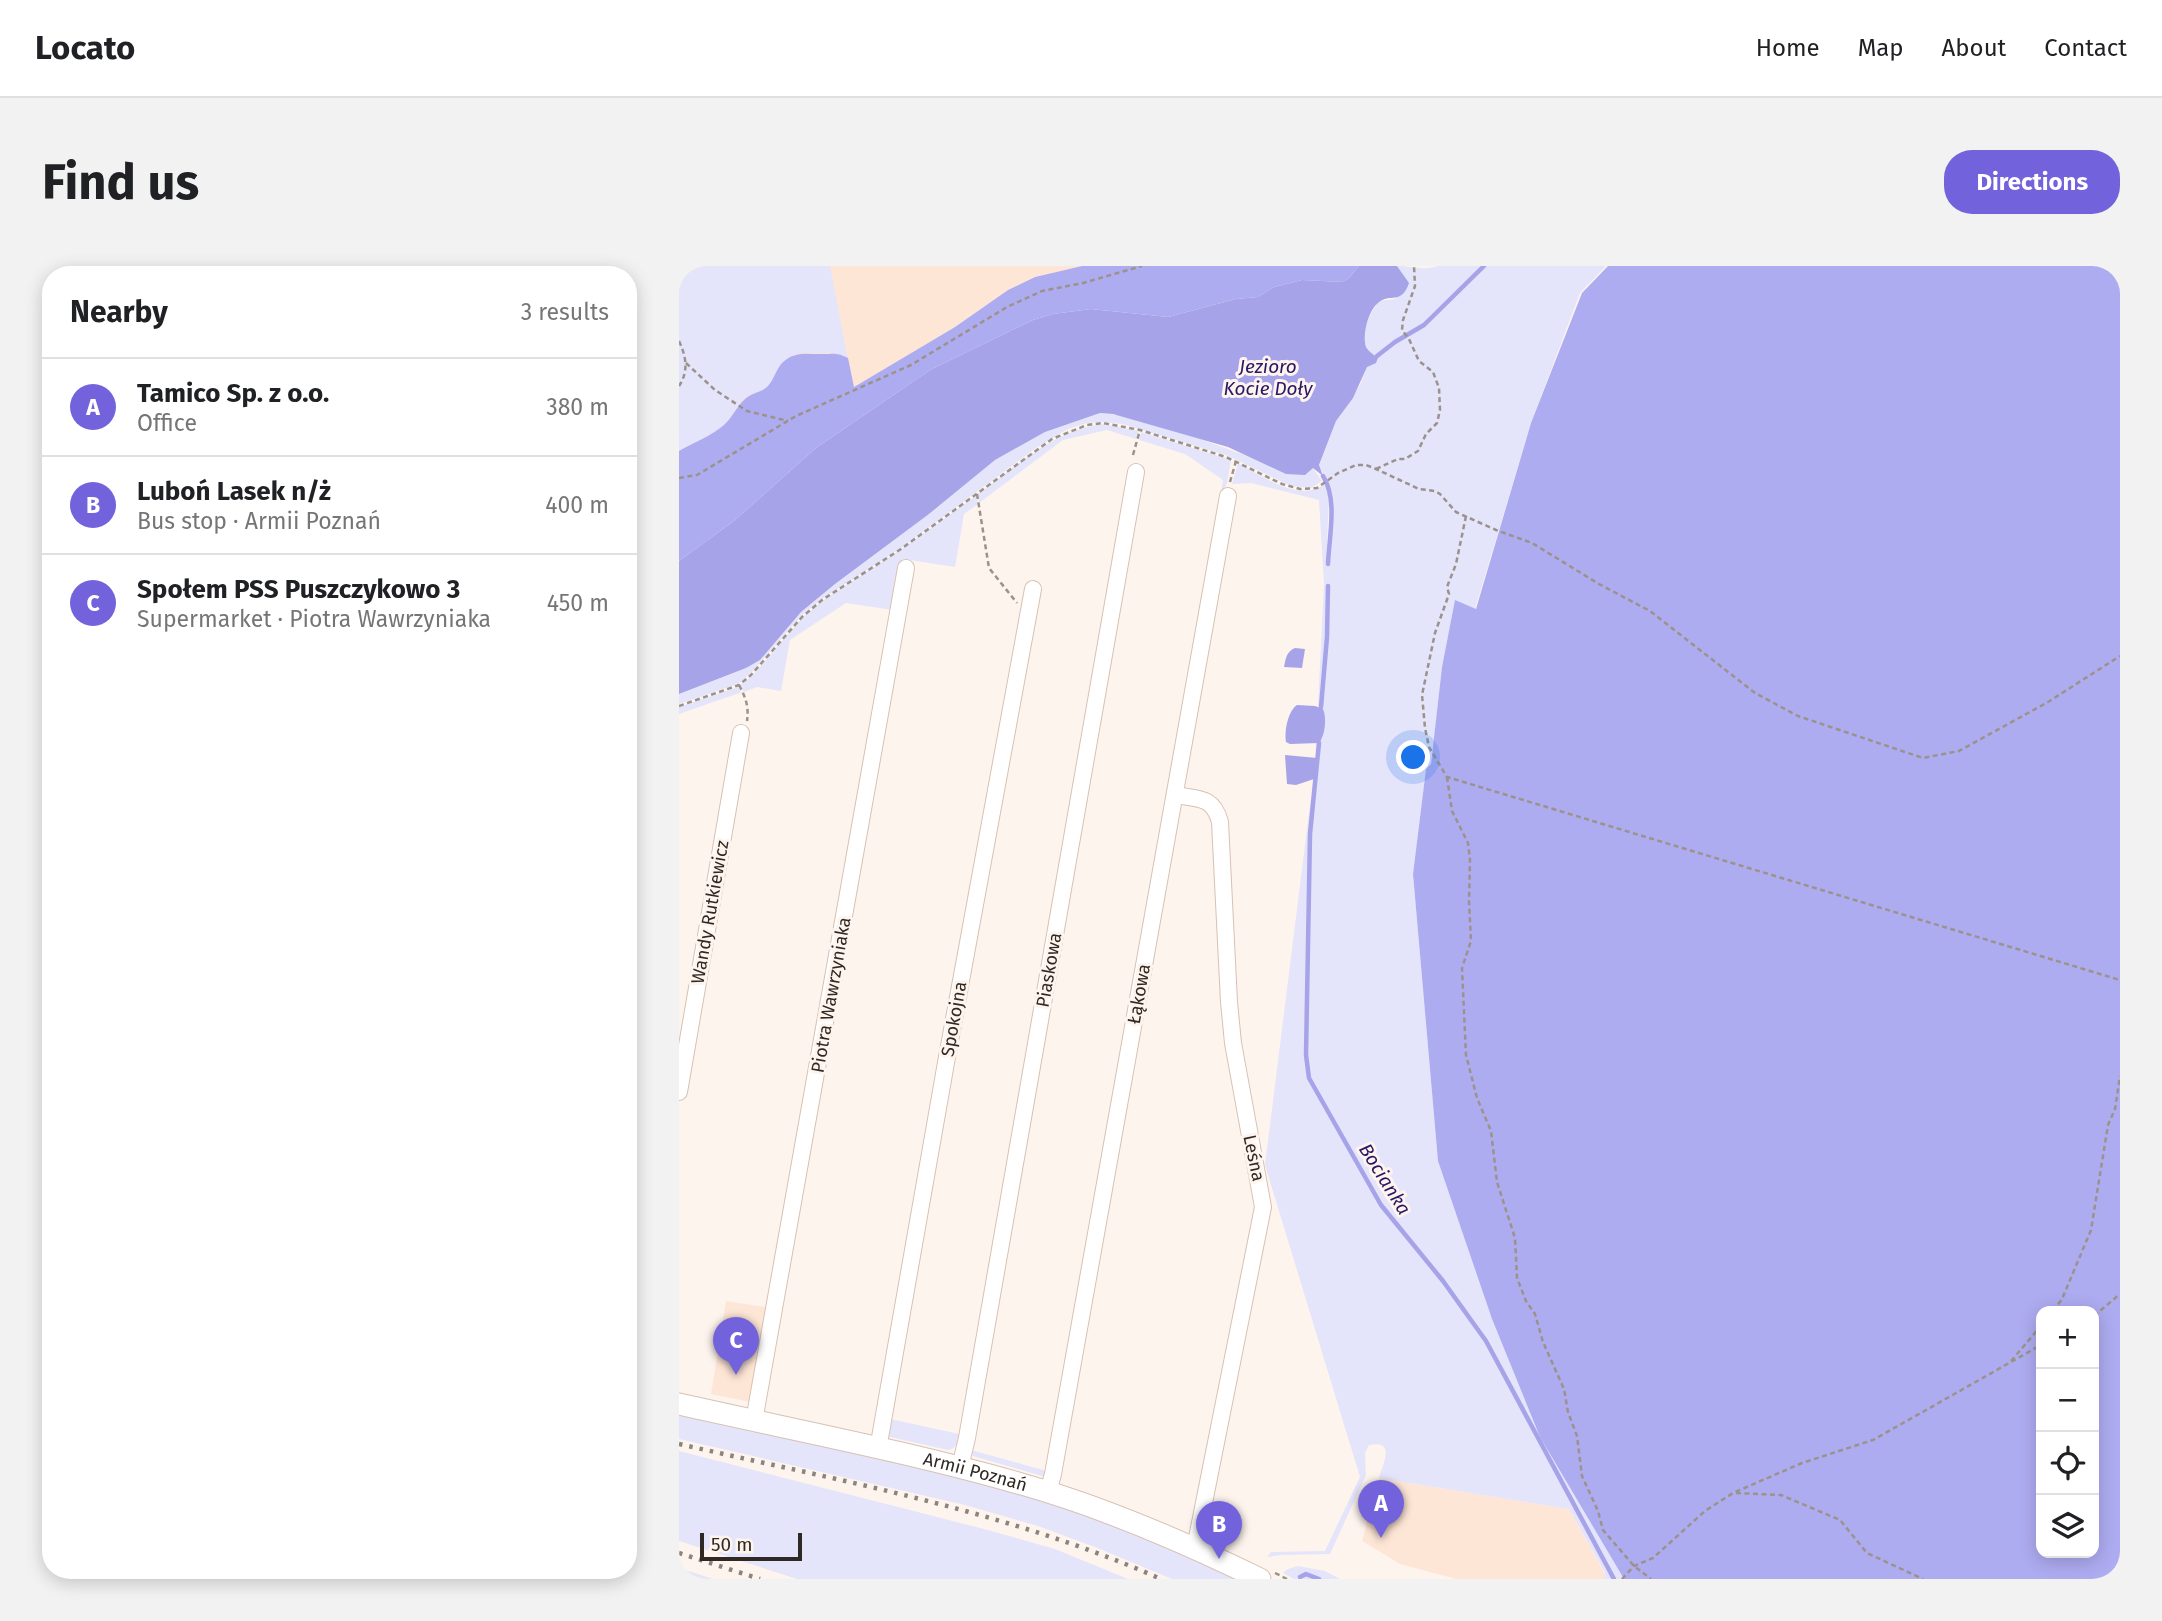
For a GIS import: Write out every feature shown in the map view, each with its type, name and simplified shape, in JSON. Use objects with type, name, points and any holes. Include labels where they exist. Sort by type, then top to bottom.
[{"type":"main road","name":"Armii Poznań","points":[[679,1404],[960,1467],[1048,1492],[1195,1548],[1260,1579]]},
{"type":"street","name":"Piaskowa","points":[[960,1467],[1136,472]]},
{"type":"street","name":"Łąkowa","points":[[1048,1492],[1229,490]]},
{"type":"street","name":"Piotra Wawrzyniaka","points":[[754,1421],[906,568]]},
{"type":"street","name":"Spokojna","points":[[879,1448],[949,1044],[1033,589]]},
{"type":"street","name":"Wandy Rutkiewicz","points":[[679,1092],[743,730]]},
{"type":"street","name":"Leśna","points":[[1175,795],[1208,801],[1213,805],[1220,822],[1231,1023],[1246,1122],[1263,1207],[1195,1548]]},
{"type":"path","points":[[679,478],[697,475],[788,421],[911,365],[1007,307],[1042,291],[1083,283],[1142,266]]},
{"type":"path","points":[[1376,469],[1414,455],[1426,434],[1437,423],[1440,410],[1439,387],[1433,372],[1416,356],[1409,338],[1402,330],[1415,286],[1414,266]]},
{"type":"path","points":[[679,341],[686,363],[679,386]]},
{"type":"path","points":[[686,363],[715,390],[747,411],[788,421]]},
{"type":"path","points":[[679,706],[739,685],[812,608],[901,549],[1037,449],[1069,431],[1103,423],[1140,430],[1236,461],[1291,487],[1311,489],[1356,465],[1366,465],[1419,489],[1434,491],[1456,512],[1532,543],[1650,611],[1755,693],[1798,716],[1923,758],[1959,751],[2048,702],[2120,656]]},
{"type":"path","points":[[1133,455],[1140,430]]},
{"type":"path","points":[[1229,490],[1236,461]]},
{"type":"path","points":[[977,494],[989,568],[1018,604],[1030,606]]},
{"type":"path","points":[[1466,516],[1456,564],[1447,587],[1449,594],[1435,633],[1422,695],[1429,747],[1447,778],[1452,811],[1468,843],[1471,941],[1462,968],[1466,1055],[1477,1098],[1492,1131],[1497,1182],[1515,1238],[1517,1278],[1526,1301],[1535,1314],[1543,1342],[1564,1389],[1568,1412],[1577,1436],[1582,1476],[1598,1511],[1603,1530],[1634,1566],[1651,1579]]},
{"type":"path","points":[[739,685],[748,706],[743,730]]},
{"type":"path","points":[[1447,778],[2120,980]]},
{"type":"path","points":[[2057,1306],[2091,1230],[2108,1125],[2115,1109],[2120,1076]]},
{"type":"path","points":[[2099,1312],[2120,1294]]},
{"type":"path","points":[[2009,1363],[2036,1332]]},
{"type":"path","points":[[1622,1579],[1634,1566],[1653,1558],[1705,1511],[1733,1493],[1802,1462],[1873,1440],[2036,1348]]},
{"type":"path","points":[[1733,1493],[1781,1494],[1840,1520],[1867,1553],[1923,1579]]},
{"type":"shaded area","points":[[679,266],[1082,266],[1035,277],[1008,290],[955,327],[679,491]]},
{"type":"shaded area","points":[[679,266],[830,266],[853,387],[831,352],[794,355],[784,362],[766,388],[743,400],[721,428],[679,451]]},
{"type":"shaded area","points":[[1082,266],[1359,266],[1343,282],[1302,280],[1274,287],[1258,297],[1236,299],[1168,317],[1091,309],[1053,314],[1033,320],[930,370],[816,448],[735,520],[679,561],[679,451],[725,424],[745,399],[768,386],[787,359],[806,354],[844,356],[848,358],[854,387],[955,327],[1008,290],[1035,277]]},
{"type":"shaded area","points":[[1397,266],[1606,266],[1580,293],[1531,423],[1475,609],[1455,601],[1442,667],[1431,765],[1426,769],[1413,874],[1438,1161],[1492,1319],[1540,1437],[1624,1579],[1604,1579],[1605,1573],[1569,1509],[1379,1478],[1386,1455],[1383,1446],[1378,1444],[1369,1445],[1365,1453],[1366,1475],[1330,1554],[1267,1557],[1271,1552],[1325,1551],[1360,1477],[1265,1165],[1315,776],[1316,744],[1323,738],[1321,707],[1318,707],[1324,584],[1319,500],[1251,483],[1232,484],[1238,463],[1280,486],[1292,489],[1303,491],[1324,484],[1329,500],[1326,563],[1329,563],[1332,502],[1319,466],[1336,421],[1361,383],[1367,366],[1376,363],[1378,359],[1366,346],[1366,328],[1370,316],[1380,301],[1395,299],[1408,283]]},
{"type":"shaded area","points":[[1608,266],[2120,266],[2120,1579],[1624,1579],[1540,1437],[1492,1319],[1438,1161],[1413,874],[1426,769],[1431,764],[1442,667],[1455,600],[1476,609],[1531,423],[1582,293]]},
{"type":"shaded area","points":[[1100,413],[1155,424],[1253,457],[1313,468],[1322,481],[1311,488],[1291,486],[1226,455],[1122,424],[1087,423],[1068,429],[1036,448],[901,548],[822,599],[802,615],[738,684],[679,704],[679,694],[760,660],[801,612],[995,460],[1045,432]]},
{"type":"shaded area","points":[[1103,424],[1139,431],[1136,439],[1107,430],[1063,440],[979,503],[978,494],[1052,441]]},
{"type":"shaded area","points":[[1141,432],[1231,460],[1227,483],[1220,499],[1223,480],[1185,454],[1139,440]]},
{"type":"shaded area","points":[[976,496],[978,504],[964,514],[955,567],[903,559],[893,610],[846,603],[790,640],[781,691],[757,687],[744,692],[740,685],[752,676],[803,617],[822,601],[902,549]]},
{"type":"shaded area","points":[[738,687],[742,692],[679,714],[679,707]]},
{"type":"shaded area","points":[[726,1301],[766,1307],[750,1402],[711,1394]]},
{"type":"shaded area","points":[[679,1414],[884,1458],[1006,1488],[1124,1529],[1238,1579],[1172,1579],[1038,1526],[965,1505],[679,1439]]},
{"type":"shaded area","points":[[890,1419],[959,1434],[957,1442],[955,1447],[948,1450],[890,1437]]},
{"type":"shaded area","points":[[971,1450],[1047,1471],[1042,1476],[973,1456]]},
{"type":"shaded area","points":[[679,1451],[1055,1549],[1128,1579],[797,1579],[679,1541]]},
{"type":"shaded area","points":[[1379,1478],[1569,1509],[1605,1574],[1604,1579],[1456,1579],[1400,1564],[1362,1541]]},
{"type":"shaded area","points":[[1298,1566],[1325,1571],[1340,1579],[1294,1579],[1283,1573]]},
{"type":"shaded area","points":[[679,1568],[713,1579],[679,1579]]},
{"type":"water","name":"Jezioro Kocie Doły","points":[[1359,266],[1397,266],[1409,283],[1399,297],[1387,298],[1378,303],[1369,317],[1365,330],[1366,347],[1378,358],[1376,363],[1367,367],[1353,398],[1336,421],[1319,465],[1323,476],[1313,468],[1305,475],[1286,474],[1228,447],[1113,414],[1100,413],[1045,432],[995,460],[801,612],[760,660],[679,694],[679,561],[735,520],[816,448],[930,370],[1033,320],[1053,314],[1091,309],[1168,317],[1236,299],[1258,297],[1274,287],[1302,280],[1343,282]]},
{"type":"water","points":[[1295,648],[1305,649],[1302,668],[1284,667],[1288,653]]},
{"type":"water","points":[[1297,705],[1323,709],[1325,727],[1319,743],[1286,742],[1287,722]]},
{"type":"water","points":[[1285,755],[1317,758],[1314,779],[1296,785],[1287,784]]},
{"type":"waterway","points":[[1377,356],[1424,325],[1484,266]]},
{"type":"waterway","name":"Bocianka","points":[[1323,476],[1328,486],[1331,507],[1328,564]]},
{"type":"waterway","name":"Bocianka","points":[[1321,707],[1328,586]]},
{"type":"waterway","name":"Bocianka","points":[[1319,743],[1310,834],[1306,1055],[1309,1078],[1381,1205],[1443,1281],[1486,1341],[1614,1579]]},
{"type":"waterway","points":[[1300,1577],[1306,1574],[1319,1579]]},
{"type":"railway","points":[[679,1444],[863,1485],[984,1516],[1044,1534],[1161,1579]]},
{"type":"railway","points":[[679,1553],[760,1579]]},
{"type":"place","name":"Społem PSS Puszczykowo 3","points":[[736,1375]]},
{"type":"place","name":"Tamico Sp. z o.o.","points":[[1381,1538]]},
{"type":"place","name":"Luboń Lasek n/ż","points":[[1219,1559]]}]
